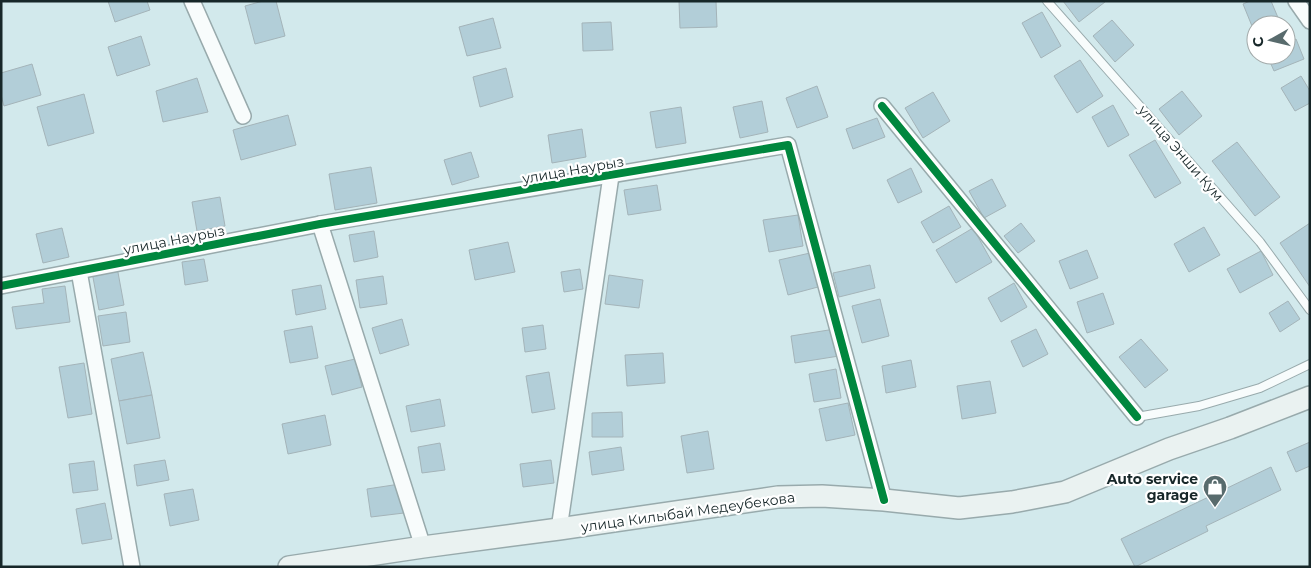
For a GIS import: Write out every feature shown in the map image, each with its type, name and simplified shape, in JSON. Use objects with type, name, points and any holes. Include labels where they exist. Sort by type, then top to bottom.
[{"type":"main road","name":"улица Килыбай Медеубекова","points":[[289,567],[778,497],[822,496],[959,508],[1012,502],[1065,492],[1169,448],[1230,428],[1310,397]]},
{"type":"street","points":[[192,1],[243,116]]},
{"type":"street","points":[[1296,1],[1310,21]]},
{"type":"street","points":[[882,106],[1137,417]]},
{"type":"street","name":"улица Наурыз","points":[[1,286],[320,224],[788,146],[884,500]]},
{"type":"street","name":"улица Наурыз","points":[[559,529],[611,176]]},
{"type":"street","points":[[320,224],[423,547]]},
{"type":"street","points":[[79,271],[132,567]]},
{"type":"lane","name":"улица Энши Кум","points":[[1047,1],[1260,242],[1310,310]]},
{"type":"lane","points":[[1137,417],[1199,406],[1260,388],[1310,364]]},
{"type":"building","points":[[108,1],[147,1],[150,10],[115,22]]},
{"type":"building","points":[[263,1],[276,1],[285,36],[255,44],[245,6]]},
{"type":"building","points":[[679,1],[716,1],[717,27],[680,28]]},
{"type":"building","points":[[1063,1],[1105,1],[1105,2],[1079,22]]},
{"type":"building","points":[[1250,1],[1271,1],[1277,15],[1247,15],[1243,4]]},
{"type":"building","points":[[1042,12],[1061,46],[1041,58],[1022,23]]},
{"type":"building","points":[[493,18],[501,48],[467,56],[459,27]]},
{"type":"building","points":[[1112,20],[1134,45],[1115,62],[1093,36]]},
{"type":"building","points":[[611,22],[613,50],[583,51],[582,23]]},
{"type":"building","points":[[141,36],[150,65],[117,76],[108,47]]},
{"type":"building","points":[[1296,39],[1304,59],[1296,62]]},
{"type":"building","points":[[1080,60],[1103,96],[1077,113],[1054,76]]},
{"type":"building","points":[[32,64],[41,95],[4,106],[1,95],[1,73]]},
{"type":"building","points":[[1271,65],[1289,65],[1274,71]]},
{"type":"building","points":[[506,68],[513,97],[480,107],[473,77]]},
{"type":"building","points":[[1301,76],[1310,91],[1310,103],[1295,111],[1281,88]]},
{"type":"building","points":[[197,78],[208,112],[163,122],[156,91]]},
{"type":"building","points":[[817,86],[828,117],[797,128],[786,98]]},
{"type":"building","points":[[1182,91],[1202,116],[1179,135],[1159,109]]},
{"type":"building","points":[[933,92],[950,121],[923,138],[905,108]]},
{"type":"building","points":[[84,94],[94,133],[48,146],[37,107]]},
{"type":"building","points":[[762,101],[768,132],[740,138],[733,107]]},
{"type":"building","points":[[1113,105],[1129,135],[1108,147],[1092,117]]},
{"type":"building","points":[[681,107],[686,143],[656,148],[650,112]]},
{"type":"building","points":[[288,115],[296,145],[241,160],[233,130]]},
{"type":"building","points":[[877,118],[885,137],[853,149],[846,129]]},
{"type":"building","points":[[582,129],[586,157],[552,163],[548,135]]},
{"type":"building","points":[[1155,140],[1181,183],[1155,198],[1129,155]]},
{"type":"building","points":[[1237,142],[1280,197],[1255,216],[1212,161]]},
{"type":"building","points":[[471,152],[479,177],[452,185],[444,160]]},
{"type":"building","points":[[371,167],[377,203],[335,210],[329,174]]},
{"type":"building","points":[[911,168],[922,192],[898,203],[887,180]]},
{"type":"building","points":[[992,179],[1006,206],[984,218],[969,191]]},
{"type":"building","points":[[657,185],[661,210],[628,215],[624,190]]},
{"type":"building","points":[[220,197],[225,226],[197,231],[192,202]]},
{"type":"building","points":[[949,206],[961,227],[933,243],[921,222]]},
{"type":"building","points":[[798,215],[803,246],[769,252],[763,220]]},
{"type":"building","points":[[1021,223],[1035,241],[1018,253],[1004,236]]},
{"type":"building","points":[[1310,223],[1310,287],[1280,243]]},
{"type":"building","points":[[1204,227],[1220,255],[1189,272],[1174,244]]},
{"type":"building","points":[[62,228],[69,257],[43,263],[36,234]]},
{"type":"building","points":[[973,228],[992,262],[956,283],[936,250]]},
{"type":"building","points":[[374,231],[378,257],[354,262],[349,235]]},
{"type":"building","points":[[508,242],[515,272],[475,280],[469,250]]},
{"type":"building","points":[[1087,250],[1098,278],[1070,289],[1059,261]]},
{"type":"building","points":[[1261,251],[1273,275],[1240,293],[1227,269]]},
{"type":"building","points":[[810,253],[818,287],[788,295],[779,260]]},
{"type":"building","points":[[204,259],[208,281],[185,285],[182,262]]},
{"type":"building","points":[[870,265],[875,288],[839,297],[833,273]]},
{"type":"building","points":[[117,267],[124,305],[99,310],[92,272]]},
{"type":"building","points":[[580,269],[583,289],[564,292],[561,272]]},
{"type":"building","points":[[609,275],[643,280],[639,308],[605,304]]},
{"type":"building","points":[[383,276],[387,304],[360,308],[356,280]]},
{"type":"building","points":[[1014,283],[1027,307],[1001,322],[988,298]]},
{"type":"building","points":[[321,285],[326,309],[296,315],[292,290]]},
{"type":"building","points":[[65,286],[70,322],[16,329],[12,307],[44,303],[42,289]]},
{"type":"building","points":[[1103,293],[1114,324],[1087,333],[1077,302]]},
{"type":"building","points":[[880,299],[889,336],[862,343],[852,306]]},
{"type":"building","points":[[1288,301],[1300,319],[1280,332],[1269,313]]},
{"type":"building","points":[[126,312],[130,342],[103,346],[98,316]]},
{"type":"building","points":[[402,319],[409,345],[380,354],[372,328]]},
{"type":"building","points":[[543,325],[546,349],[525,352],[522,328]]},
{"type":"building","points":[[312,326],[318,358],[290,363],[284,331]]},
{"type":"building","points":[[835,329],[839,356],[795,363],[791,336]]},
{"type":"building","points":[[1036,329],[1048,354],[1023,367],[1011,341]]},
{"type":"building","points":[[1141,339],[1168,370],[1145,388],[1119,357]]},
{"type":"building","points":[[143,352],[152,395],[119,401],[111,359]]},
{"type":"building","points":[[663,353],[665,383],[627,386],[625,355]]},
{"type":"building","points":[[355,359],[362,387],[332,395],[325,366]]},
{"type":"building","points":[[911,360],[916,387],[886,393],[882,366]]},
{"type":"building","points":[[84,363],[92,414],[68,418],[59,367]]},
{"type":"building","points":[[836,369],[841,398],[814,402],[809,374]]},
{"type":"building","points":[[549,372],[555,409],[532,413],[526,376]]},
{"type":"building","points":[[990,381],[996,413],[962,419],[957,386]]},
{"type":"building","points":[[152,395],[160,438],[127,444],[119,401]]},
{"type":"building","points":[[440,399],[445,426],[411,432],[406,406]]},
{"type":"building","points":[[848,403],[855,435],[826,441],[819,409]]},
{"type":"building","points":[[622,412],[623,437],[592,437],[592,413]]},
{"type":"building","points":[[325,415],[331,445],[288,454],[282,424]]},
{"type":"building","points":[[708,431],[714,469],[687,473],[681,436]]},
{"type":"building","points":[[1310,442],[1310,466],[1296,472],[1287,452]]},
{"type":"building","points":[[440,443],[445,470],[422,473],[418,447]]},
{"type":"building","points":[[621,447],[624,470],[592,475],[589,452]]},
{"type":"building","points":[[165,460],[169,480],[137,486],[134,465]]},
{"type":"building","points":[[551,460],[554,483],[523,487],[520,464]]},
{"type":"building","points":[[94,461],[98,490],[73,493],[69,464]]},
{"type":"building","name":"Auto service garage","points":[[1271,467],[1281,490],[1206,526],[1208,531],[1135,567],[1121,539]]},
{"type":"building","points":[[400,484],[404,513],[371,517],[367,489]]},
{"type":"building","points":[[193,489],[199,520],[170,526],[164,494]]},
{"type":"building","points":[[105,503],[112,539],[82,544],[76,509]]},
{"type":"cycle path","points":[[882,106],[1137,417]]},
{"type":"cycle path","points":[[1,286],[320,224],[788,145],[884,500]]},
{"type":"place","name":"Auto service garage","points":[[1215,508]]}]
